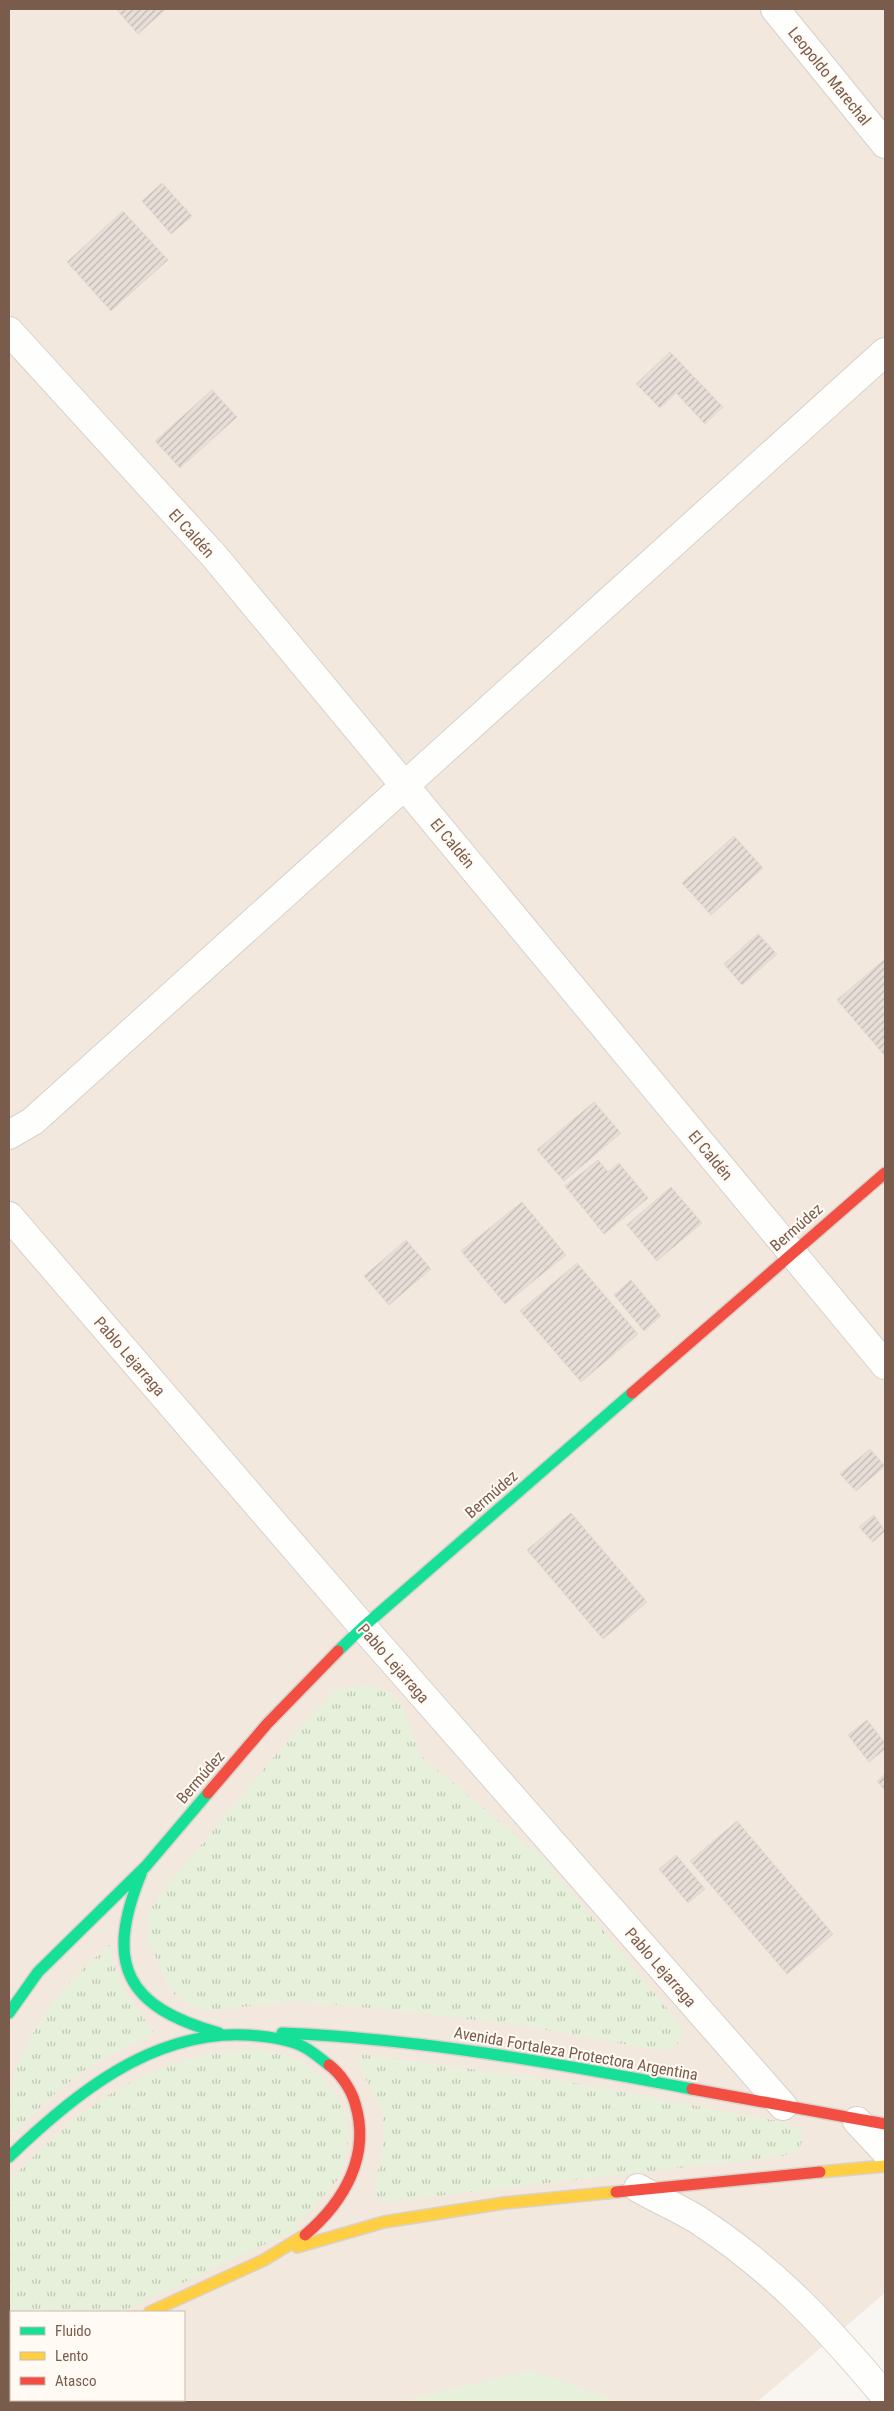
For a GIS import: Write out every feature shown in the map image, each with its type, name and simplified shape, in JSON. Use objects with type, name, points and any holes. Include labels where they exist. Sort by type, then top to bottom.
[{"type":"main road","name":"Bermúdez","points":[[9,2013],[20,1994],[43,1964],[145,1866],[254,1739],[319,1670],[363,1627],[885,1173]]},
{"type":"main road","name":"Bermúdez","points":[[145,1866],[132,1896],[124,1924],[123,1946],[130,1974],[144,1997],[166,2013],[190,2024],[223,2034]]},
{"type":"main road","name":"Avenida Fortaleza Protectora Argentina","points":[[259,2033],[331,2034],[414,2043],[595,2071],[857,2121],[885,2124]]},
{"type":"main road","points":[[9,2157],[58,2112],[121,2069],[155,2052],[189,2040],[223,2034],[259,2033],[287,2039],[326,2063],[342,2077],[352,2093],[359,2112],[362,2131],[361,2151],[356,2172],[345,2191],[332,2209],[315,2227],[286,2250]]},
{"type":"main road","points":[[152,2311],[286,2250],[384,2222],[439,2212],[638,2188],[885,2166]]},
{"type":"street","name":"Leopoldo Marechal","points":[[775,9],[885,144]]},
{"type":"street","name":"El Caldén","points":[[9,331],[215,557],[885,1365]]},
{"type":"street","points":[[9,1135],[33,1121],[885,352]]},
{"type":"street","name":"Pablo Lejarraga","points":[[9,1216],[363,1627],[783,2106]]},
{"type":"street","points":[[857,2121],[885,2151]]},
{"type":"street","points":[[638,2188],[696,2219],[743,2252],[788,2289],[832,2334],[885,2396]]},
{"type":"shaded area","points":[[9,9],[885,9],[885,2293],[757,2402],[9,2402]]},
{"type":"green space","points":[[359,1685],[376,1687],[391,1693],[401,1703],[420,1755],[545,1860],[680,2024],[681,2035],[676,2045],[662,2051],[519,2025],[294,2001],[207,2011],[195,2007],[175,1995],[169,1987],[147,1938],[149,1911],[165,1888],[289,1739],[335,1690]]},
{"type":"green space","points":[[110,1944],[113,1961],[124,1989],[153,2032],[150,2036],[112,2054],[79,2075],[49,2099],[19,2129],[9,2134],[9,2099],[23,2054],[33,2033],[60,1994]]},
{"type":"green space","points":[[258,2049],[282,2054],[303,2062],[321,2076],[336,2094],[346,2114],[349,2138],[340,2177],[293,2231],[123,2311],[10,2311],[9,2339],[9,2182],[62,2130],[120,2088],[151,2073],[184,2061],[220,2053]]},
{"type":"green space","points":[[360,2054],[575,2083],[783,2122],[795,2127],[803,2137],[800,2149],[783,2156],[385,2202],[377,2196],[374,2188],[383,2146],[384,2124],[379,2103],[362,2073],[359,2060]]},
{"type":"green space","points":[[531,2370],[618,2402],[398,2402]]},
{"type":"building","points":[[116,9],[166,9],[138,34]]},
{"type":"building","points":[[162,183],[192,216],[171,234],[142,201]]},
{"type":"building","points":[[123,211],[168,260],[111,311],[67,262]]},
{"type":"building","points":[[670,352],[723,407],[705,424],[676,393],[660,408],[636,384]]},
{"type":"building","points":[[212,390],[237,417],[180,468],[155,441]]},
{"type":"building","points":[[734,836],[763,868],[711,915],[682,883]]},
{"type":"building","points":[[758,934],[777,954],[742,985],[724,964]]},
{"type":"building","points":[[885,959],[885,1056],[837,1000]]},
{"type":"building","points":[[594,1102],[621,1133],[564,1181],[537,1150]]},
{"type":"building","points":[[598,1160],[608,1172],[619,1163],[648,1198],[604,1234],[565,1186]]},
{"type":"building","points":[[671,1187],[702,1223],[657,1261],[627,1225]]},
{"type":"building","points":[[522,1202],[566,1255],[505,1304],[461,1251]]},
{"type":"building","points":[[406,1240],[431,1269],[389,1305],[364,1276]]},
{"type":"building","points":[[577,1263],[638,1334],[581,1382],[520,1311]]},
{"type":"building","points":[[631,1280],[661,1316],[644,1331],[614,1295]]},
{"type":"building","points":[[870,1449],[885,1466],[856,1491],[840,1474]]},
{"type":"building","points":[[571,1513],[647,1602],[603,1639],[527,1550]]},
{"type":"building","points":[[874,1515],[885,1531],[873,1542],[859,1527]]},
{"type":"building","points":[[867,1720],[885,1743],[885,1749],[869,1762],[848,1735]]},
{"type":"building","points":[[885,1774],[885,1790],[877,1781]]},
{"type":"building","points":[[737,1821],[833,1934],[787,1974],[690,1861]]},
{"type":"building","points":[[676,1855],[705,1889],[688,1903],[659,1869]]},
{"type":"traffic: fast","points":[[338,1651],[363,1627],[632,1393]]},
{"type":"traffic: fast","points":[[9,2013],[38,1972],[146,1866],[208,1793]]},
{"type":"traffic: fast","points":[[141,1874],[130,1906],[124,1934],[125,1957],[131,1978],[144,1995],[162,2010],[187,2022],[219,2033]]},
{"type":"traffic: fast","points":[[282,2033],[437,2046],[539,2061],[692,2089]]},
{"type":"traffic: fast","points":[[9,2157],[60,2111],[87,2090],[116,2071],[146,2055],[177,2044],[210,2037],[245,2035],[267,2037],[290,2041],[304,2047],[329,2065]]},
{"type":"traffic: slow","points":[[820,2172],[885,2166]]},
{"type":"traffic: slow","points":[[297,2247],[384,2222],[504,2203],[616,2192]]},
{"type":"traffic: slow","points":[[152,2311],[264,2260],[305,2235]]},
{"type":"traffic: jam","points":[[632,1393],[885,1173]]},
{"type":"traffic: jam","points":[[208,1793],[267,1724],[338,1651]]},
{"type":"traffic: jam","points":[[305,2235],[319,2222],[343,2192],[357,2159],[360,2141],[359,2122],[353,2098],[341,2077],[329,2065]]},
{"type":"traffic: jam","points":[[692,2089],[885,2124]]},
{"type":"traffic: jam","points":[[616,2192],[820,2172]]}]
